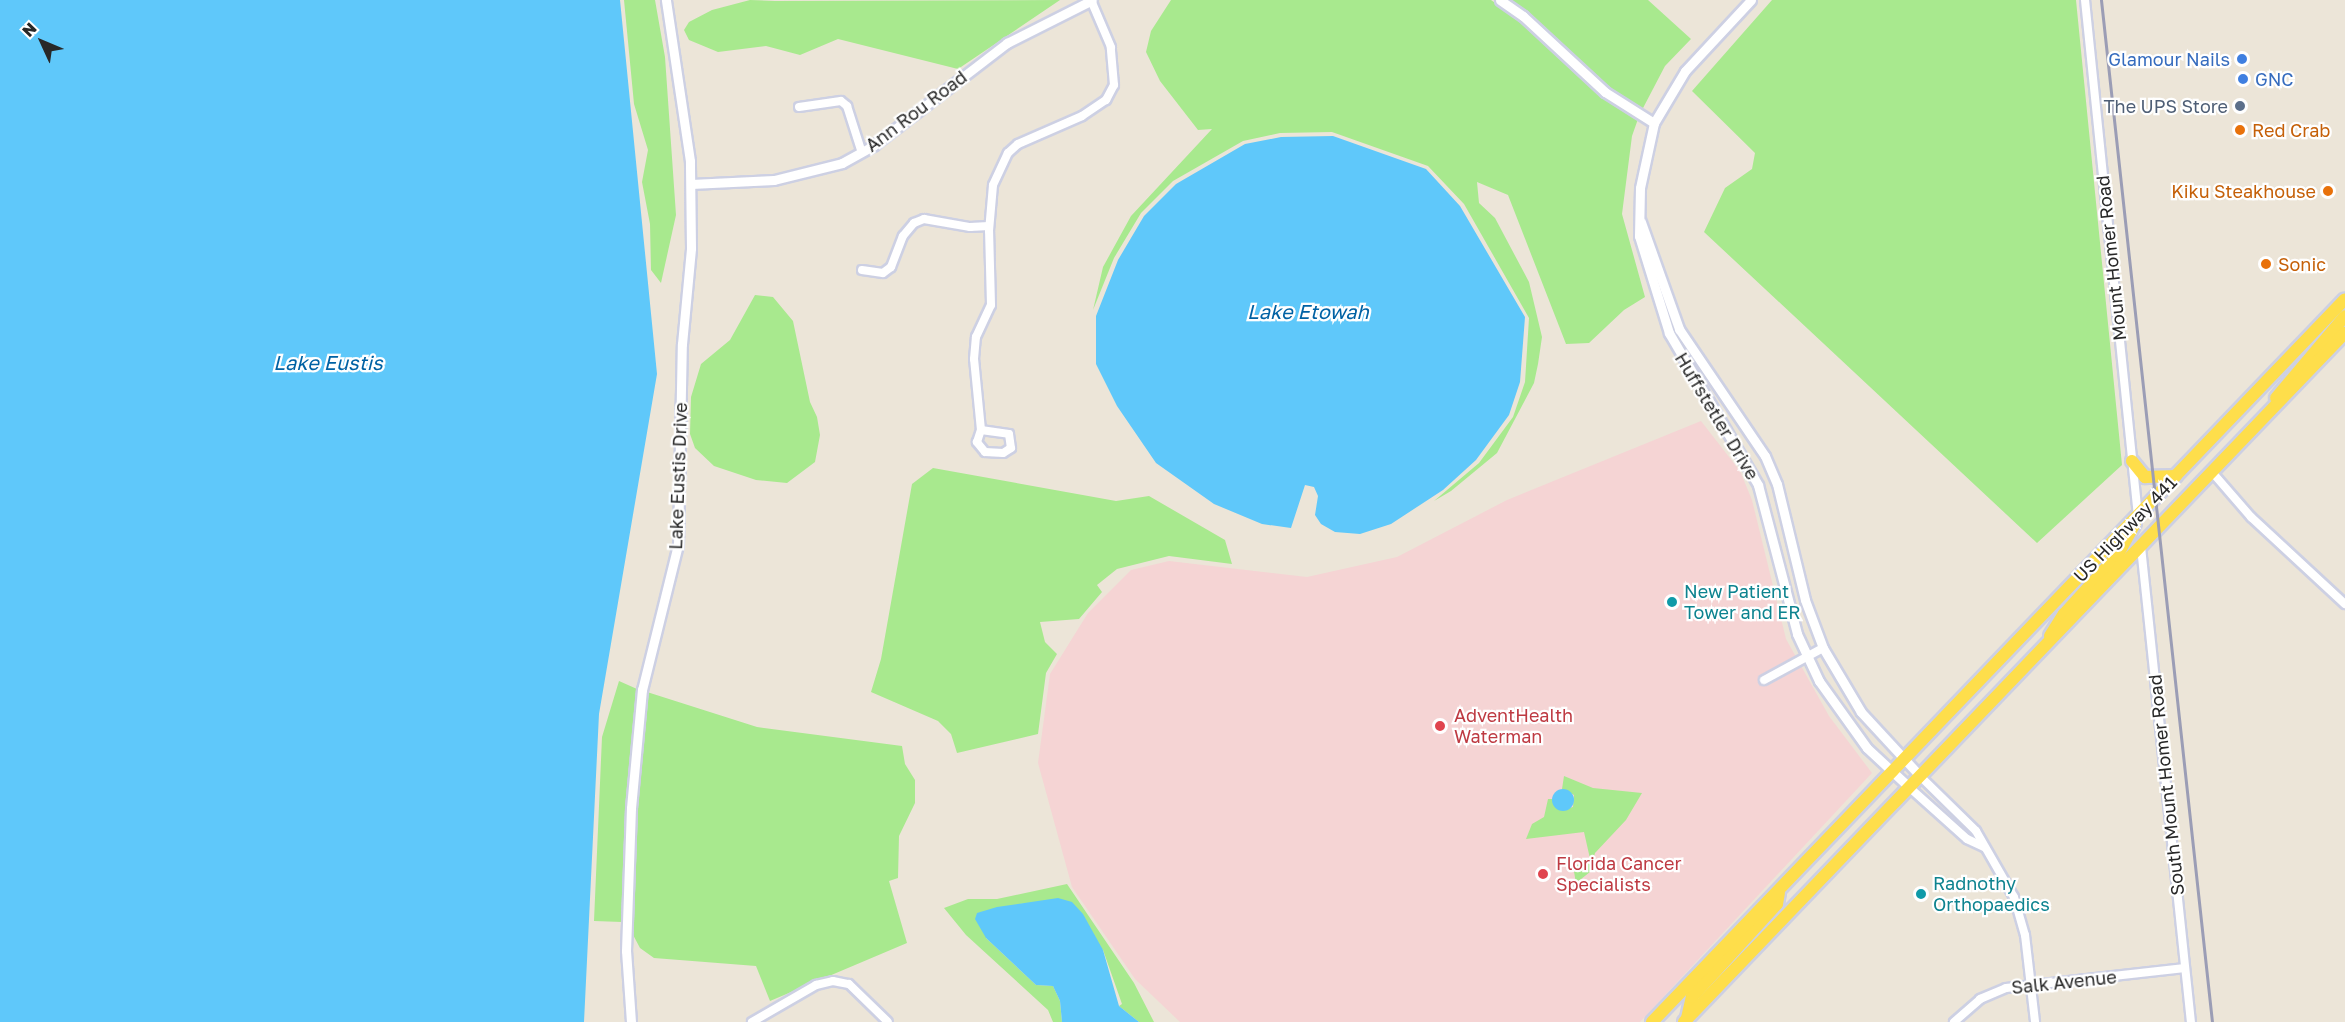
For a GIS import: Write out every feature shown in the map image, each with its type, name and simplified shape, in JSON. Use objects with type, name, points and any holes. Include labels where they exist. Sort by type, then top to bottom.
[{"type":"main road","name":"US Highway 441","points":[[1652,1022],[2345,299]]},
{"type":"main road","points":[[2269,412],[2292,374],[2345,316]]},
{"type":"main road","points":[[1685,1020],[1921,777],[2345,333]]},
{"type":"main road","points":[[2132,461],[2138,471],[2152,480],[2176,476]]},
{"type":"main road","points":[[2046,646],[2064,614],[2117,556],[2138,516]]},
{"type":"main road","points":[[1685,1020],[1692,997],[1777,904],[1780,889]]},
{"type":"street","name":"Lake Eustis Drive","points":[[631,1022],[626,951],[631,808],[642,690],[678,544],[680,404],[691,248],[691,184],[684,108],[666,0]]},
{"type":"street","name":"Ann Rou Road","points":[[691,184],[799,176],[862,153],[999,49],[1091,0]]},
{"type":"street","points":[[981,429],[1009,434],[1011,448],[1003,453],[985,452],[977,442],[981,429],[974,358],[976,337],[991,305],[989,226],[993,185],[1008,153],[1036,134],[1082,116],[1106,100],[1114,86],[1116,72],[1111,47],[1091,0]]},
{"type":"street","points":[[1500,0],[1523,16],[1605,92],[1654,123]]},
{"type":"street","name":"Huffstetler Drive","points":[[1751,0],[1684,71],[1654,123],[1640,188],[1639,236],[1647,272],[1669,333],[1735,439],[1758,485],[1785,594],[1807,656],[1848,724],[1891,773],[1910,788]]},
{"type":"street","name":"Mount Homer Road","points":[[2085,0],[2138,516]]},
{"type":"street","points":[[799,107],[841,101],[847,106],[862,153]]},
{"type":"street","points":[[862,270],[883,273],[891,267],[903,236],[914,223],[924,219],[970,227],[989,226]]},
{"type":"street","name":"Huffstetler Drive","points":[[1641,222],[1679,329],[1765,456],[1786,512],[1805,600],[1823,648],[1861,712],[1921,777]]},
{"type":"street","points":[[2212,472],[2251,517],[2345,604]]},
{"type":"street","name":"South Mount Homer Road","points":[[2141,547],[2191,1022]]},
{"type":"street","points":[[1764,680],[1823,648]]},
{"type":"street","points":[[1921,777],[1976,831],[2003,874],[2022,919],[2035,1022]]},
{"type":"street","points":[[1910,788],[1967,839],[1984,847]]},
{"type":"street","name":"Salk Avenue","points":[[1954,1022],[1992,993],[2031,986],[2185,968]]},
{"type":"street","points":[[752,1022],[824,981],[845,983],[888,1022]]},
{"type":"shaded area","name":"AdventHealth Waterman","points":[[1701,421],[1740,471],[1752,500],[1786,639],[1829,716],[1872,773],[1640,1022],[1180,1022],[1135,979],[1072,887],[1038,763],[1050,674],[1088,613],[1131,570],[1169,561],[1307,577],[1397,557],[1507,500]]},
{"type":"green space","points":[[624,0],[655,0],[665,57],[676,215],[661,283],[651,270],[650,224],[642,182],[648,150],[634,104]]},
{"type":"green space","points":[[750,0],[1060,0],[958,69],[838,39],[800,55],[766,46],[718,52],[689,40],[684,30],[689,22],[712,10]]},
{"type":"green space","points":[[1171,0],[1491,0],[1520,20],[1584,81],[1638,119],[1632,136],[1622,214],[1645,297],[1624,310],[1589,343],[1566,344],[1508,195],[1477,182],[1479,203],[1495,218],[1529,282],[1542,337],[1534,383],[1497,453],[1451,491],[1434,501],[1479,463],[1513,417],[1525,382],[1529,318],[1464,204],[1428,166],[1332,132],[1280,133],[1243,141],[1173,181],[1141,213],[1114,258],[1093,310],[1103,267],[1131,216],[1212,129],[1198,130],[1160,81],[1146,52],[1151,31]]},
{"type":"green space","points":[[1508,0],[1648,0],[1691,39],[1665,66],[1642,110],[1590,74]]},
{"type":"green space","points":[[1772,0],[2076,0],[2122,465],[2037,543],[1704,232],[1725,188],[1752,169],[1755,153],[1692,91]]},
{"type":"green space","points":[[755,295],[773,297],[793,321],[810,402],[817,417],[820,435],[815,462],[787,483],[756,480],[714,466],[695,448],[690,434],[691,397],[701,364],[730,340]]},
{"type":"green space","points":[[933,468],[1116,501],[1149,496],[1225,540],[1232,564],[1169,556],[1117,569],[1097,585],[1102,592],[1079,619],[1040,622],[1045,642],[1057,654],[1046,673],[1038,734],[957,753],[951,734],[938,721],[871,692],[881,659],[912,484]]},
{"type":"green space","points":[[619,681],[637,689],[626,808],[622,922],[594,921],[602,737]]},
{"type":"green space","points":[[647,692],[757,727],[902,746],[905,764],[915,780],[915,803],[899,836],[898,878],[889,881],[907,943],[770,1001],[756,966],[654,958],[640,948],[631,931],[636,809]]},
{"type":"green space","points":[[1564,776],[1593,788],[1642,793],[1626,820],[1595,853],[1590,872],[1576,883],[1573,866],[1591,863],[1584,832],[1526,839],[1532,824],[1544,817],[1548,799],[1553,799],[1560,810],[1573,807],[1574,795],[1562,789]]},
{"type":"green space","points":[[1067,884],[1134,983],[1154,1022],[1139,1022],[1119,1006],[1122,1004],[1103,950],[1037,903],[1019,904],[986,938],[1036,985],[1053,986],[1060,1001],[1062,1022],[1053,1022],[1048,1010],[966,935],[944,908],[968,899],[997,899]]},
{"type":"water","name":"Lake Eustis","points":[[0,0],[620,0],[657,374],[599,714],[584,1022],[0,1022]]},
{"type":"water","name":"Lake Etowah","points":[[1333,136],[1426,169],[1460,206],[1525,317],[1520,382],[1509,415],[1476,460],[1443,490],[1391,524],[1360,534],[1335,532],[1321,524],[1315,515],[1318,496],[1314,487],[1305,485],[1291,528],[1262,524],[1214,504],[1156,463],[1117,406],[1096,364],[1096,316],[1118,260],[1144,216],[1176,184],[1245,144],[1281,137]]},
{"type":"water","points":[[1559,789],[1567,789],[1574,796],[1574,804],[1567,811],[1559,811],[1552,804],[1552,796]]},
{"type":"water","points":[[1058,898],[1072,902],[1083,914],[1103,950],[1119,1006],[1139,1022],[1062,1022],[1060,1001],[1053,986],[1036,985],[986,938],[975,919],[977,913],[997,907]]},
{"type":"railway","points":[[2101,0],[2212,1022]]},
{"type":"place","name":"Glamour Nails","points":[[2242,59]]},
{"type":"place","name":"GNC","points":[[2243,79]]},
{"type":"place","name":"The UPS Store","points":[[2240,106]]},
{"type":"place","name":"Red Crab","points":[[2240,130]]},
{"type":"place","name":"Kiku Steakhouse","points":[[2328,191]]},
{"type":"place","name":"Sonic","points":[[2266,264]]},
{"type":"place","name":"New Patient Tower and ER","points":[[1672,602]]},
{"type":"place","name":"AdventHealth Waterman","points":[[1440,726]]},
{"type":"place","name":"Florida Cancer Specialists","points":[[1543,874]]},
{"type":"place","name":"Radnothy Orthopaedics","points":[[1921,894]]}]
